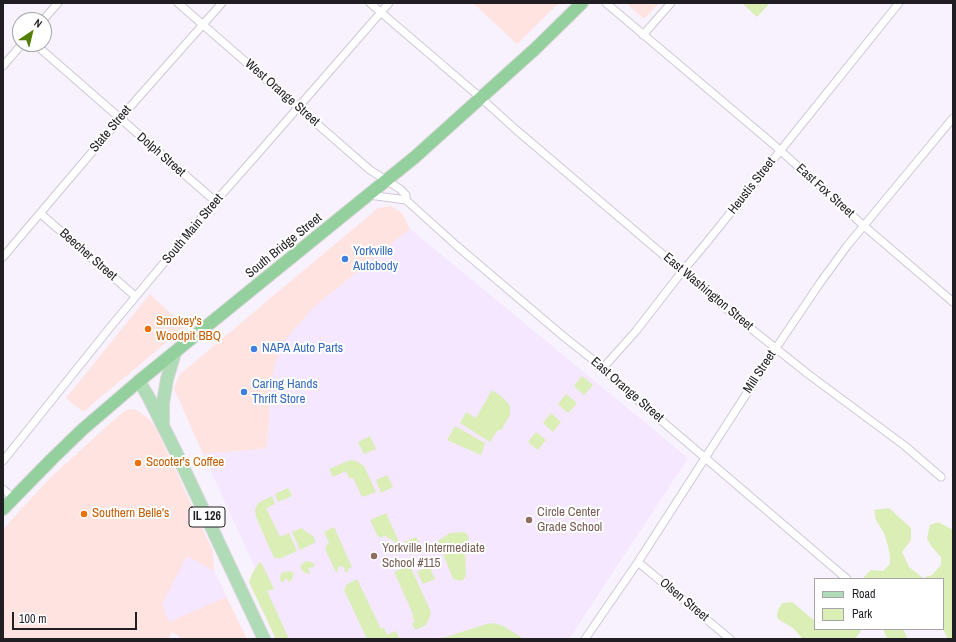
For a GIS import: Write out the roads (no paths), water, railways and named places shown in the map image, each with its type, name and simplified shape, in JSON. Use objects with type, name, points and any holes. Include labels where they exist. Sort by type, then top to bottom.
[{"type":"highway","name":"South Bridge Street","points":[[3,509],[78,434],[140,381],[437,138],[535,49],[582,3]]},
{"type":"main road","points":[[164,427],[163,403],[167,379],[175,353]]},
{"type":"main road","points":[[140,381],[164,427]]},
{"type":"main road","name":"IL 126","points":[[164,427],[233,570],[264,639]]},
{"type":"street","points":[[50,12],[58,3]]},
{"type":"street","name":"West Orange Street","points":[[178,3],[204,24],[370,170],[386,180]]},
{"type":"street","name":"State Street","points":[[3,258],[120,119],[222,3]]},
{"type":"street","name":"East Washington Street","points":[[370,3],[536,147],[724,306],[776,348],[905,446],[941,477]]},
{"type":"street","name":"South Main Street","points":[[3,461],[135,296],[215,201],[389,3]]},
{"type":"street","name":"East Fox Street","points":[[606,3],[780,150],[864,226],[953,302]]},
{"type":"street","points":[[643,35],[671,3]]},
{"type":"street","name":"Heustis Street","points":[[603,368],[636,331],[683,270],[899,3]]},
{"type":"street","points":[[3,66],[15,52]]},
{"type":"street","name":"Dolph Street","points":[[44,52],[215,201]]},
{"type":"street","name":"Mill Street","points":[[585,639],[638,562],[776,348],[830,268],[953,118]]},
{"type":"street","name":"East Orange Street","points":[[386,180],[400,188],[406,196],[406,200],[467,255],[603,368],[846,578]]},
{"type":"street","points":[[369,195],[406,200]]},
{"type":"street","name":"Beecher Street","points":[[41,214],[135,296]]},
{"type":"street","points":[[3,489],[13,498]]},
{"type":"street","name":"Olsen Street","points":[[638,562],[730,639]]},
{"type":"place","name":"Yorkville Autobody","points":[[345,259]]},
{"type":"place","name":"Smokey's Woodpit BBQ","points":[[148,329]]},
{"type":"place","name":"NAPA Auto Parts","points":[[254,349]]},
{"type":"place","name":"Caring Hands Thrift Store","points":[[244,392]]},
{"type":"place","name":"Scooter's Coffee","points":[[138,463]]},
{"type":"place","name":"Southern Belle's","points":[[84,514]]},
{"type":"place","name":"Circle Center Grade School","points":[[529,520]]},
{"type":"place","name":"Yorkville Intermediate School #115","points":[[374,556]]}]
